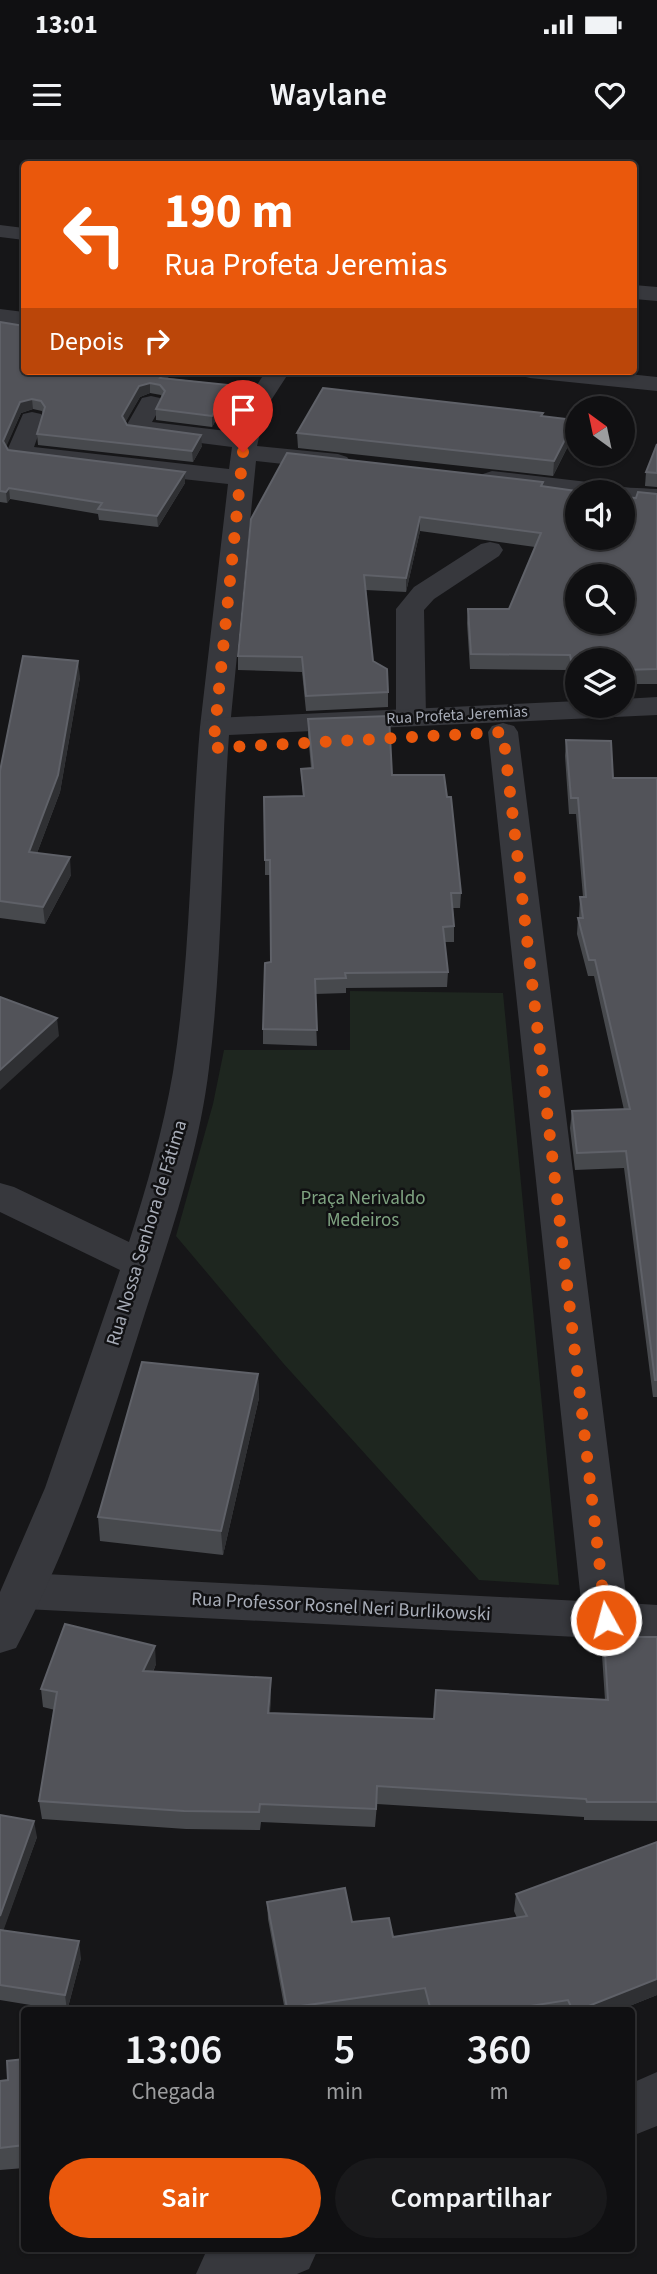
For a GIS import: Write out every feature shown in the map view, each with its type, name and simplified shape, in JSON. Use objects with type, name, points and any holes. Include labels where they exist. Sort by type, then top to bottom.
[{"type":"street","points":[[0,231],[21,234]]},
{"type":"street","points":[[637,292],[657,294]]},
{"type":"street","points":[[0,316],[21,319]]},
{"type":"street","name":"Rua Nossa Senhora de Fátima","points":[[0,1635],[25,1591],[63,1505],[172,1161],[191,1070],[197,1015],[214,737],[243,457],[254,408],[275,375]]},
{"type":"street","points":[[569,375],[657,384]]},
{"type":"street","points":[[151,403],[136,428],[243,457]]},
{"type":"street","points":[[32,419],[19,453],[243,457],[364,465]]},
{"type":"street","points":[[471,477],[565,488]]},
{"type":"street","points":[[635,495],[657,498]]},
{"type":"street","points":[[411,717],[411,609],[424,593],[490,550]]},
{"type":"street","name":"Rua Profeta Jeremias","points":[[214,737],[411,717],[657,706]]},
{"type":"street","name":"Rua Profeta Jeremias","points":[[214,737],[503,732],[657,726]]},
{"type":"street","points":[[503,732],[606,1620]]},
{"type":"street","points":[[0,1196],[141,1264]]},
{"type":"street","name":"Rua Professor Rosnel Neri Burlikowski","points":[[25,1591],[657,1623]]},
{"type":"street","points":[[635,2109],[657,2098]]},
{"type":"street","points":[[225,2274],[281,2252]]},
{"type":"green space","name":"Praça Nerivaldo Medeiros","points":[[350,991],[503,993],[559,1585],[479,1580],[283,1363],[176,1236],[213,1104],[224,1050],[350,1050]]},
{"type":"building","points":[[0,322],[21,326],[21,375],[162,375],[160,378],[229,385],[212,416],[156,409],[165,391],[160,385],[150,383],[139,386],[122,416],[127,425],[201,435],[192,451],[37,434],[45,407],[41,401],[32,399],[20,402],[3,441],[8,450],[185,472],[157,516],[98,509],[102,503],[9,488],[6,492],[0,491]]},
{"type":"building","points":[[323,388],[543,413],[541,416],[565,419],[565,440],[554,461],[297,433]]},
{"type":"building","points":[[657,444],[657,473],[646,472]]},
{"type":"building","points":[[287,453],[543,482],[541,486],[565,489],[565,550],[635,550],[635,498],[638,492],[657,494],[657,669],[635,670],[635,648],[565,648],[565,655],[471,654],[468,609],[509,609],[541,533],[420,517],[406,578],[364,575],[373,661],[387,669],[388,692],[306,696],[302,657],[238,656],[251,519]]},
{"type":"building","points":[[23,656],[78,661],[58,775],[29,852],[70,857],[43,907],[0,901],[0,771]]},
{"type":"building","points":[[389,716],[392,775],[444,775],[447,797],[451,797],[461,893],[451,893],[454,926],[443,927],[448,972],[345,973],[346,978],[315,979],[317,1030],[263,1029],[265,963],[271,962],[270,860],[265,860],[264,797],[304,796],[301,769],[313,768],[308,719]]},
{"type":"building","points":[[566,740],[611,741],[613,778],[657,778],[657,1380],[626,1151],[577,1153],[572,1111],[630,1109],[595,960],[589,960],[578,918],[583,918],[580,897],[586,897],[578,798],[571,798]]},
{"type":"building","points":[[0,997],[57,1018],[0,1070]]},
{"type":"building","points":[[142,1362],[258,1374],[221,1531],[98,1517]]},
{"type":"building","points":[[65,1624],[155,1646],[143,1671],[271,1678],[268,1713],[434,1719],[436,1690],[608,1700],[604,1637],[657,1637],[657,1802],[587,1802],[586,1799],[377,1786],[376,1809],[260,1804],[259,1812],[184,1811],[39,1801],[57,1692],[41,1689]]},
{"type":"building","points":[[0,1815],[34,1821],[0,1916]]},
{"type":"building","points":[[657,1842],[657,1979],[586,2007],[571,2007],[568,2000],[523,2007],[430,2007],[425,1988],[287,2007],[267,1902],[345,1888],[352,1922],[389,1918],[393,1937],[527,1916],[516,1894]]},
{"type":"building","points":[[0,1930],[79,1941],[65,1995],[0,1985]]},
{"type":"building","points":[[21,2059],[21,2145],[0,2148],[0,2081],[8,2080],[7,2061]]},
{"type":"route","points":[[243,452],[213,748],[503,732],[606,1620]]}]
